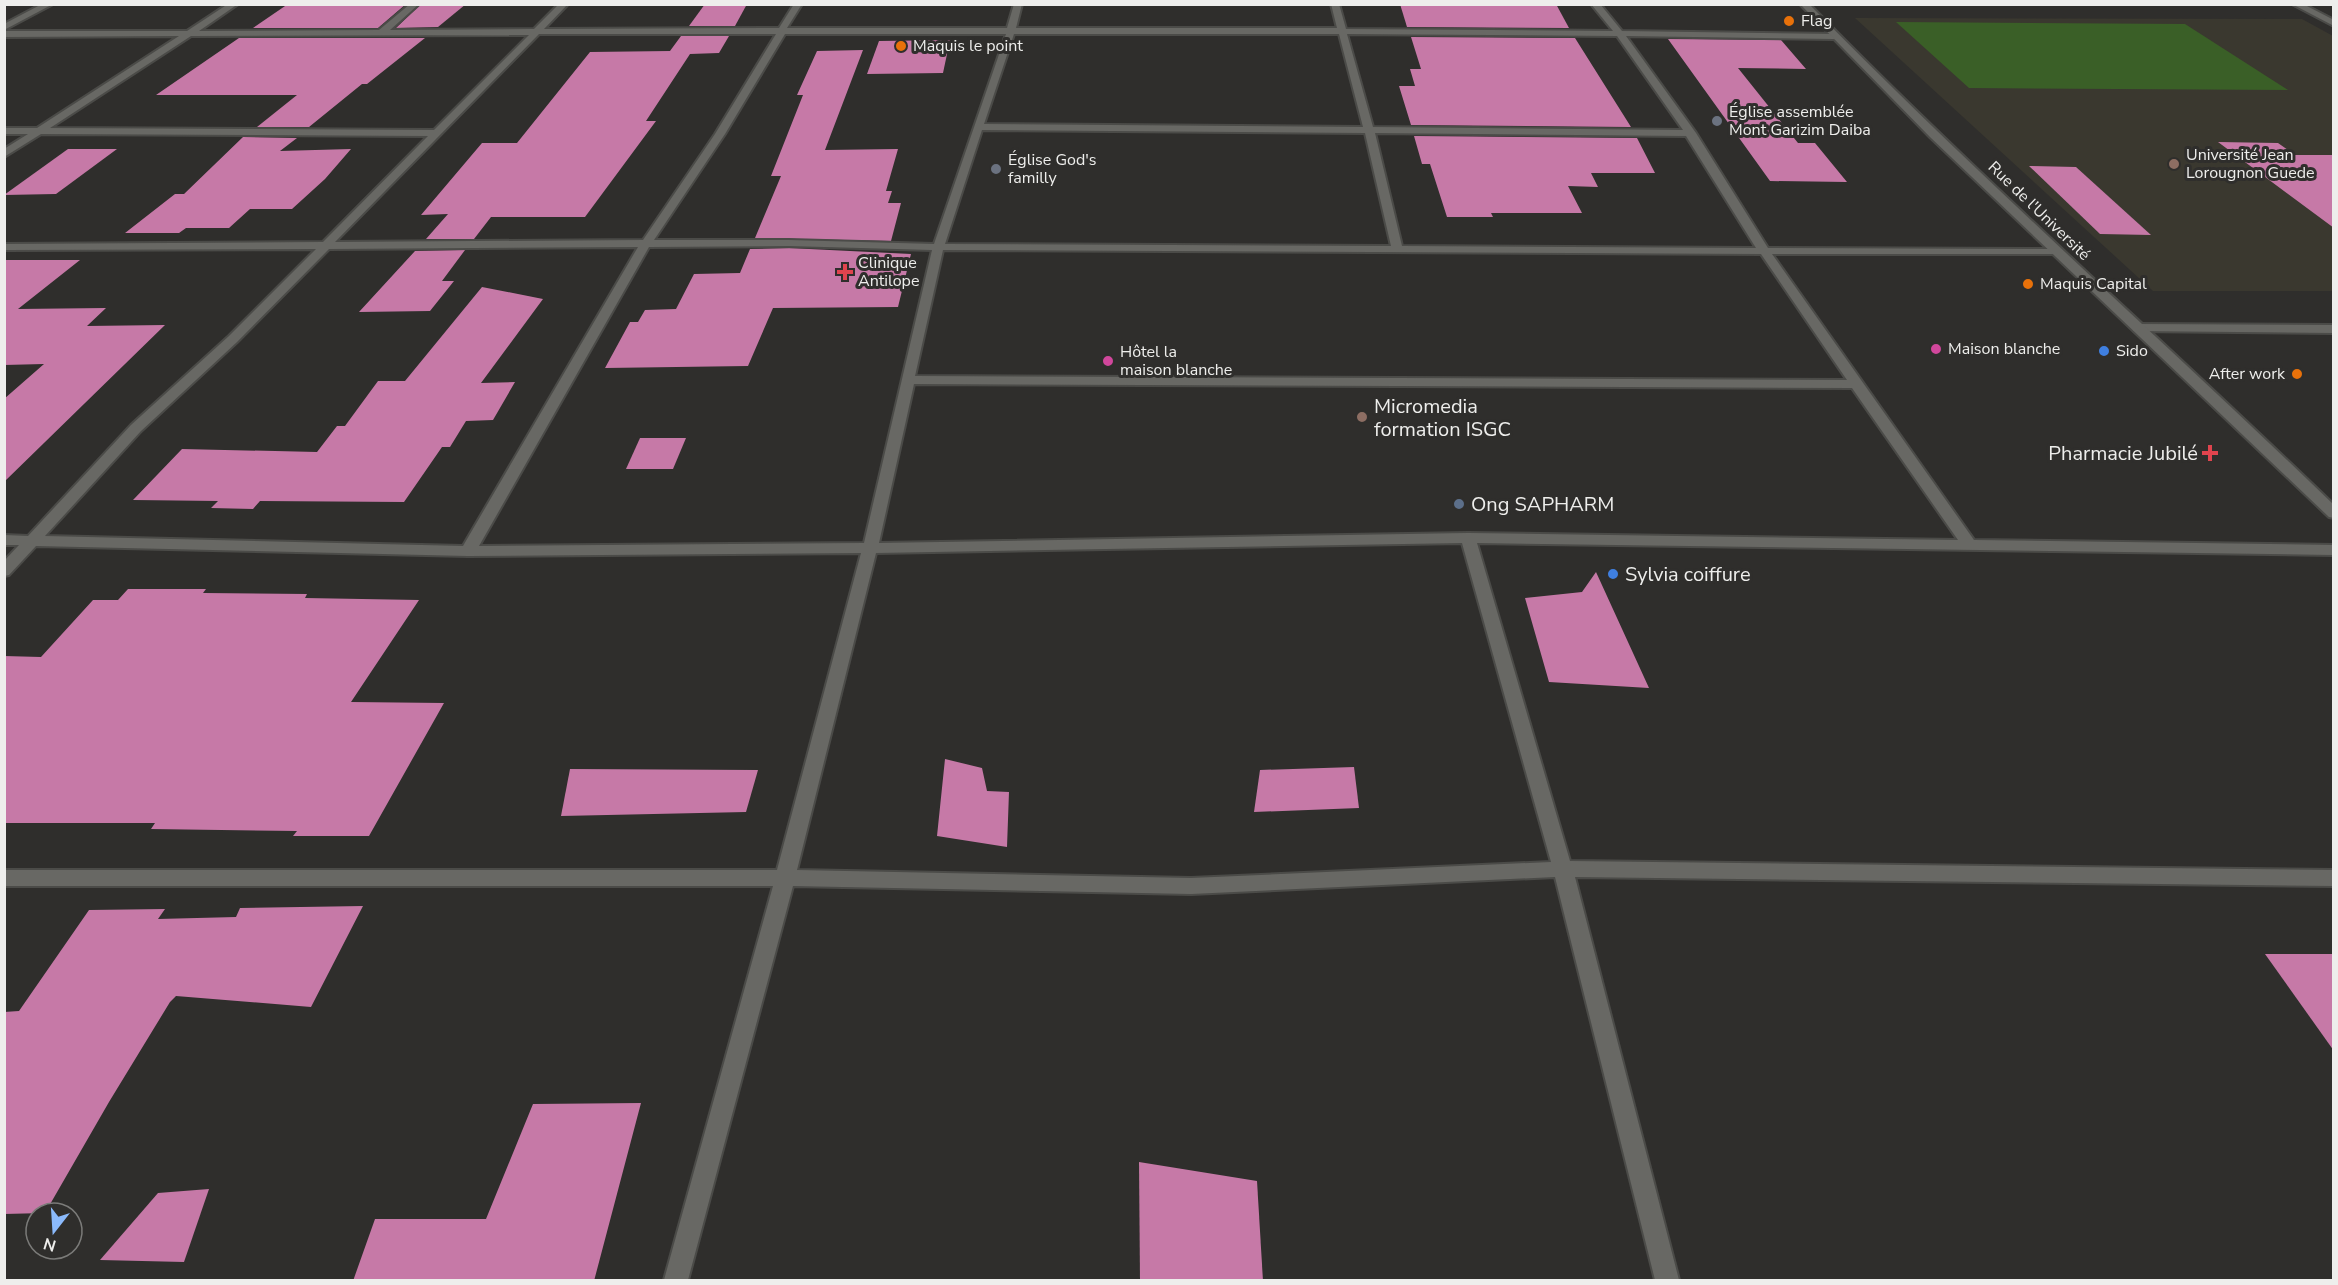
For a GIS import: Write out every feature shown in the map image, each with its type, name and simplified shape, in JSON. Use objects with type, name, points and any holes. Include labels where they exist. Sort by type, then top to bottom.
[{"type":"street","points":[[4,28],[49,4]]},
{"type":"street","points":[[4,154],[234,4]]},
{"type":"street","points":[[381,33],[415,4]]},
{"type":"street","points":[[4,571],[136,428],[233,339],[326,247],[564,4]]},
{"type":"street","points":[[468,551],[645,246],[720,134],[798,4]]},
{"type":"street","points":[[676,1281],[785,878],[870,548],[938,247],[1018,4]]},
{"type":"street","points":[[1335,4],[1369,130],[1397,249]]},
{"type":"street","points":[[1595,4],[1622,35],[1691,133],[1765,252],[1969,544]]},
{"type":"street","name":"Rue de l'Université","points":[[1804,4],[1834,36],[2138,328],[2246,427],[2334,513]]},
{"type":"street","points":[[2296,4],[2334,24]]},
{"type":"street","points":[[4,34],[1011,31],[1834,36]]},
{"type":"street","points":[[979,127],[1691,133]]},
{"type":"street","points":[[4,131],[436,133]]},
{"type":"street","points":[[4,247],[645,246],[789,243],[938,247],[1765,252],[2057,250]]},
{"type":"street","points":[[2138,328],[2334,329]]},
{"type":"street","points":[[908,380],[1856,384]]},
{"type":"street","points":[[4,540],[468,551],[870,548],[1468,538],[2334,550]]},
{"type":"street","points":[[1468,538],[1563,869],[1667,1281]]},
{"type":"street","points":[[4,878],[785,878],[1191,886],[1563,869],[2334,878]]},
{"type":"shaded area","name":"Université Jean Lorougnon Guede","points":[[1855,18],[2302,19],[2333,36],[2333,291],[2153,291]]},
{"type":"green space","points":[[1896,22],[2185,24],[2288,90],[1969,88]]},
{"type":"building","points":[[288,4],[406,4],[378,28],[253,28]]},
{"type":"building","points":[[421,4],[466,4],[438,27],[396,28]]},
{"type":"building","points":[[705,4],[747,4],[735,26],[689,26]]},
{"type":"building","points":[[1400,4],[1556,4],[1569,28],[1407,27]]},
{"type":"building","points":[[681,36],[729,36],[719,53],[690,54],[646,121],[656,121],[585,217],[491,217],[474,239],[426,239],[448,214],[421,215],[482,143],[517,143],[590,52],[670,51]]},
{"type":"building","points":[[1411,37],[1575,38],[1631,127],[1411,125],[1399,86],[1415,86],[1410,69],[1421,69]]},
{"type":"building","points":[[239,38],[425,38],[367,84],[362,84],[309,127],[257,127],[297,95],[156,95]]},
{"type":"building","points":[[1668,39],[1781,40],[1806,69],[1738,68],[1798,143],[1815,143],[1847,182],[1770,181]]},
{"type":"building","points":[[950,40],[943,73],[867,74],[879,41]]},
{"type":"building","points":[[863,50],[825,150],[898,149],[886,191],[892,191],[888,203],[901,203],[891,241],[755,238],[781,176],[771,176],[803,95],[797,95],[817,51]]},
{"type":"building","points":[[1414,136],[1637,138],[1655,173],[1591,173],[1598,187],[1568,186],[1582,213],[1491,213],[1493,217],[1447,217],[1430,164],[1422,164]]},
{"type":"building","points":[[243,137],[297,138],[280,151],[351,149],[325,179],[292,209],[250,209],[229,228],[186,228],[179,233],[125,233],[175,194],[184,194]]},
{"type":"building","points":[[2218,142],[2278,143],[2295,155],[2334,155],[2334,228]]},
{"type":"building","points":[[68,149],[117,149],[56,194],[4,195]]},
{"type":"building","points":[[2029,166],[2076,167],[2151,235],[2100,234]]},
{"type":"building","points":[[789,248],[911,254],[898,307],[773,308],[748,366],[605,368],[630,322],[638,322],[645,310],[676,309],[694,274],[740,273],[750,249]]},
{"type":"building","points":[[465,250],[442,281],[454,281],[430,311],[359,312],[415,251]]},
{"type":"building","points":[[4,260],[80,260],[18,309],[106,308],[87,326],[165,325],[4,482],[4,399],[44,364],[4,365]]},
{"type":"building","points":[[482,287],[543,299],[481,383],[515,382],[493,420],[466,421],[450,447],[442,447],[404,502],[260,501],[253,509],[211,508],[218,501],[133,500],[182,449],[317,452],[337,426],[345,426],[378,381],[405,381]]},
{"type":"building","points":[[640,438],[686,438],[673,469],[626,469]]},
{"type":"building","points":[[1596,572],[1649,688],[1549,682],[1525,598],[1582,592]]},
{"type":"building","points":[[128,589],[206,589],[203,593],[307,594],[305,598],[419,600],[351,702],[444,703],[369,836],[293,836],[297,831],[151,829],[155,823],[4,823],[4,656],[41,657],[93,600],[118,600]]},
{"type":"building","points":[[945,759],[982,768],[987,791],[1009,792],[1007,847],[937,836]]},
{"type":"building","points":[[1354,767],[1359,808],[1254,812],[1260,770]]},
{"type":"building","points":[[570,769],[758,770],[746,812],[561,816]]},
{"type":"building","points":[[363,906],[311,1007],[176,996],[170,1002],[109,1102],[52,1201],[24,1201],[24,1214],[4,1214],[4,1012],[19,1011],[89,910],[165,909],[158,919],[236,917],[240,908]]},
{"type":"building","points":[[2265,954],[2334,954],[2334,1051]]},
{"type":"building","points":[[641,1103],[594,1281],[353,1281],[375,1219],[486,1219],[533,1104]]},
{"type":"building","points":[[1139,1162],[1257,1181],[1263,1281],[1140,1281]]},
{"type":"building","points":[[209,1189],[184,1262],[100,1260],[158,1193]]},
{"type":"place","name":"Flag","points":[[1789,21]]},
{"type":"place","name":"Maquis le point","points":[[901,46]]},
{"type":"place","name":"Église assemblée Mont Garizim Daiba","points":[[1717,121]]},
{"type":"place","name":"Université Jean Lorougnon Guede","points":[[2174,164]]},
{"type":"place","name":"Église God's familly","points":[[996,169]]},
{"type":"place","name":"Clinique Antilope","points":[[845,272]]},
{"type":"place","name":"Maquis Capital","points":[[2028,284]]},
{"type":"place","name":"Maison blanche","points":[[1936,349]]},
{"type":"place","name":"Sido","points":[[2104,351]]},
{"type":"place","name":"Hôtel la maison blanche","points":[[1108,361]]},
{"type":"place","name":"After work","points":[[2297,374]]},
{"type":"place","name":"Micromedia formation ISGC","points":[[1362,417]]},
{"type":"place","name":"Pharmacie Jubilé","points":[[2210,453]]},
{"type":"place","name":"Ong SAPHARM","points":[[1459,504]]},
{"type":"place","name":"Sylvia coiffure","points":[[1613,574]]}]
